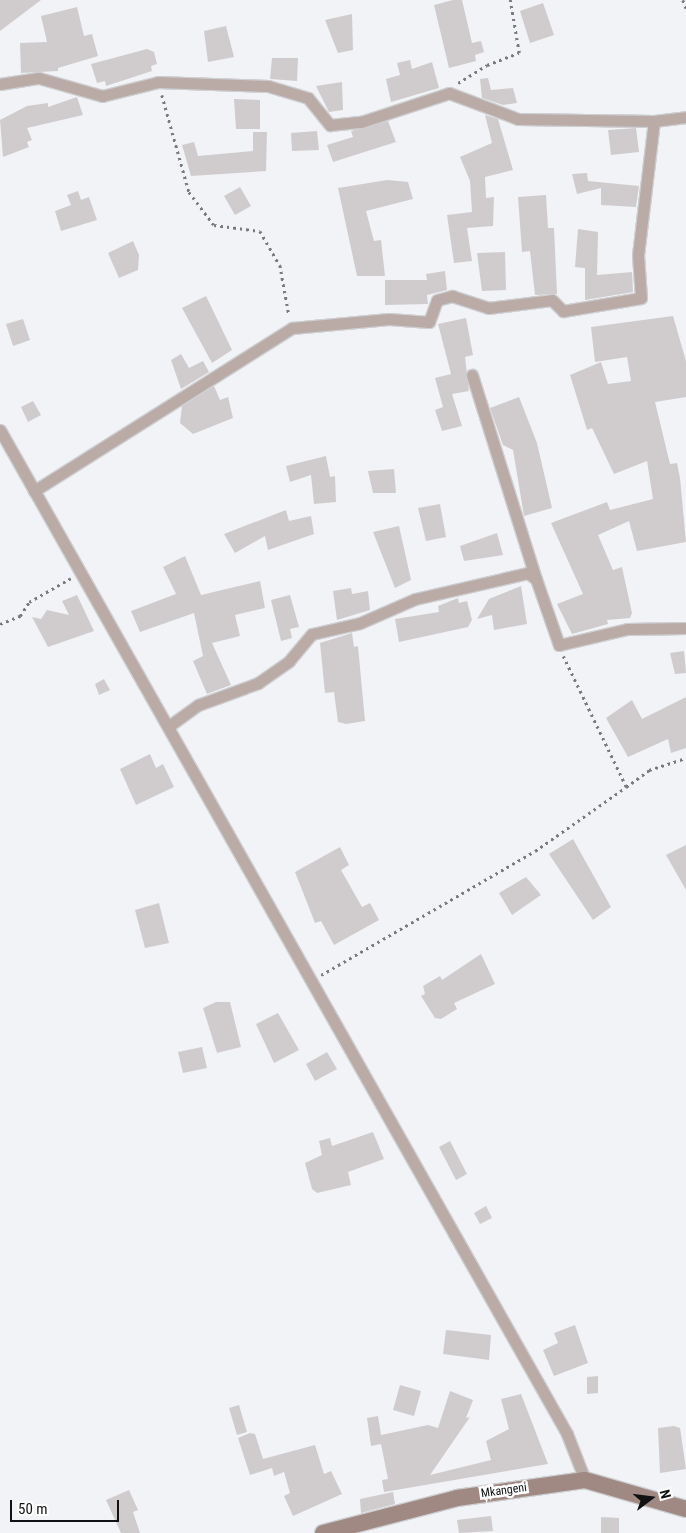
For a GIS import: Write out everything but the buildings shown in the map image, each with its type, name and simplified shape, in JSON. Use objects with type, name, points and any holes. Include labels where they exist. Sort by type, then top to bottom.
[{"type":"street","points":[[0,84],[39,78],[102,96],[158,82],[268,86],[308,98],[330,125],[361,122],[449,94],[518,119],[654,121],[686,117]]},
{"type":"street","points":[[34,491],[292,328],[389,319],[429,322],[437,300],[452,296],[488,308],[552,300],[563,311],[641,298],[638,255],[654,121]]},
{"type":"street","points":[[472,375],[536,579],[559,645],[627,630],[686,628]]},
{"type":"street","points":[[0,430],[80,574],[169,726],[567,1434],[585,1480]]},
{"type":"street","points":[[169,726],[198,705],[258,683],[289,661],[312,634],[360,624],[415,599],[462,586],[528,573],[536,579]]},
{"type":"street","name":"Mkangeni","points":[[323,1533],[457,1498],[585,1480],[686,1510]]},
{"type":"path","points":[[449,94],[464,78],[519,53],[510,0]]},
{"type":"path","points":[[684,0],[686,8]]},
{"type":"path","points":[[158,82],[190,192],[214,225],[260,231],[280,265],[292,328]]},
{"type":"path","points":[[0,624],[20,616],[29,602],[80,574]]},
{"type":"path","points":[[559,645],[574,686],[626,787]]},
{"type":"path","points":[[311,980],[535,851],[650,770],[686,758]]}]
